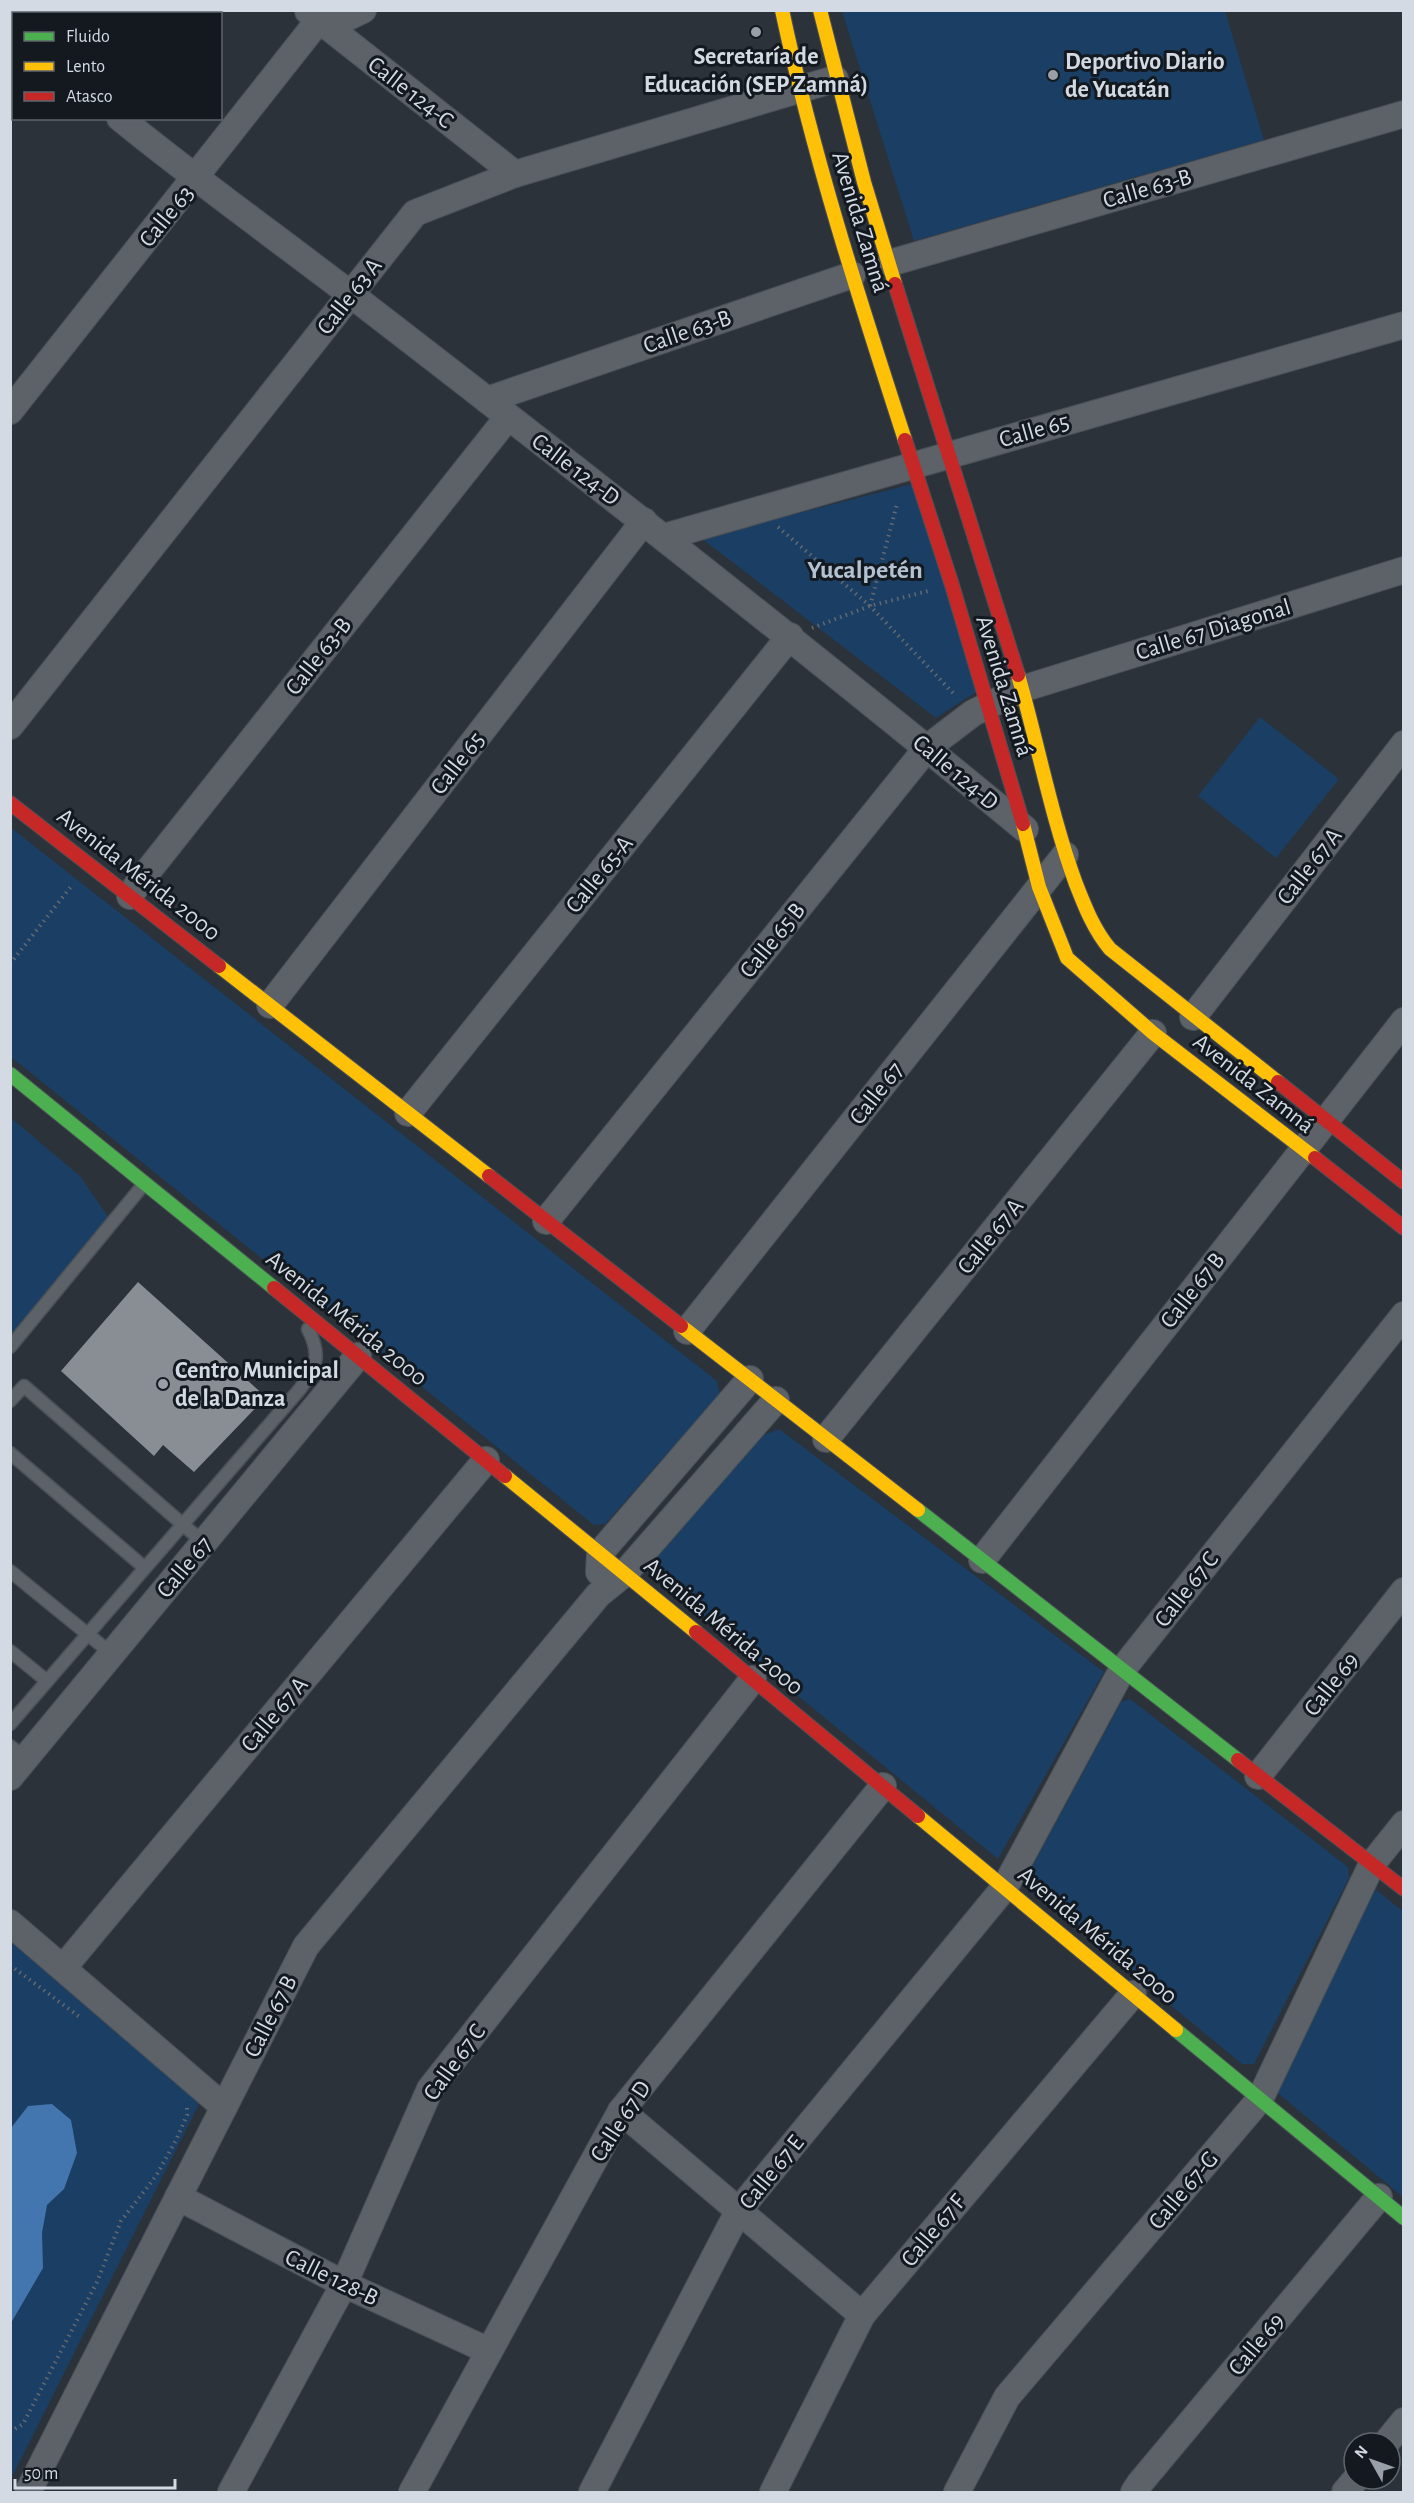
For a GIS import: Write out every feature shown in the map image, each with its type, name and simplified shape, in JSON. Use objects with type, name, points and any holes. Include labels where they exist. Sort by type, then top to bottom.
[{"type":"main road","name":"Avenida Zamná","points":[[782,10],[799,90],[852,275],[911,465],[952,585],[980,710],[1025,829],[1039,887],[1067,958],[1153,1033],[1404,1228]]},
{"type":"main road","name":"Avenida Zamná","points":[[820,10],[835,79],[948,454],[1022,689],[1065,855],[1099,936],[1110,949],[1193,1017],[1404,1182]]},
{"type":"main road","name":"Avenida Mérida 2000","points":[[10,802],[1404,1889]]},
{"type":"main road","name":"Avenida Mérida 2000","points":[[10,1074],[625,1573],[1404,2218]]},
{"type":"street","name":"Calle 63","points":[[10,411],[196,179],[318,19],[363,10]]},
{"type":"street","name":"Calle 124-C","points":[[318,19],[515,174]]},
{"type":"street","name":"Calle 63 A","points":[[10,726],[415,213],[515,174],[835,79]]},
{"type":"street","name":"Calle 63-B","points":[[890,263],[1404,114]]},
{"type":"street","name":"Calle 124-D","points":[[122,120],[196,179],[351,294],[644,521],[790,636],[1025,829]]},
{"type":"street","name":"Calle 63-B","points":[[487,400],[852,275]]},
{"type":"street","name":"Calle 65","points":[[664,537],[1404,325]]},
{"type":"street","name":"Calle 63-B","points":[[130,896],[136,885],[508,417]]},
{"type":"street","name":"Calle 65","points":[[270,1005],[644,521]]},
{"type":"street","name":"Calle 67 Diagonal","points":[[1022,689],[1404,570]]},
{"type":"street","name":"Calle 65-A","points":[[408,1113],[790,636]]},
{"type":"street","name":"Calle 65 B","points":[[546,1221],[927,748],[980,710],[1022,689]]},
{"type":"street","name":"Calle 67 A","points":[[1193,1017],[1404,744]]},
{"type":"street","name":"Calle 67","points":[[687,1331],[1065,855]]},
{"type":"street","name":"Calle 67 B","points":[[981,1560],[1302,1148],[1404,1021]]},
{"type":"street","name":"Calle 67 A","points":[[826,1439],[1153,1033]]},
{"type":"street","name":"Calle 67 C","points":[[1005,1887],[1122,1670],[1404,1315]]},
{"type":"street","name":"Calle 67","points":[[16,1760],[112,1654],[358,1356]]},
{"type":"street","points":[[598,1595],[600,1553],[750,1379]]},
{"type":"street","points":[[625,1573],[776,1400]]},
{"type":"street","name":"Calle 67 A","points":[[63,1968],[486,1460]]},
{"type":"street","name":"Calle 67 B","points":[[28,2493],[306,1946],[598,1595],[625,1573]]},
{"type":"street","name":"Calle 69","points":[[1258,1776],[1404,1591]]},
{"type":"street","name":"Calle 67 C","points":[[231,2493],[344,2284],[430,2089],[753,1679]]},
{"type":"street","name":"Calle 67 D","points":[[412,2493],[621,2111],[883,1786]]},
{"type":"street","name":"Calle 67-G","points":[[957,2493],[1007,2397],[1260,2099],[1372,1864],[1404,1824]]},
{"type":"street","name":"Calle 67 E","points":[[592,2493],[739,2210],[1005,1887]]},
{"type":"street","points":[[10,1923],[224,2107]]},
{"type":"street","name":"Calle 67 F","points":[[776,2492],[862,2315],[1133,1994]]},
{"type":"street","points":[[621,2111],[862,2315]]},
{"type":"street","name":"Calle 128-B","points":[[178,2197],[344,2284],[489,2351]]},
{"type":"street","name":"Calle 69","points":[[1142,2489],[1379,2197]]},
{"type":"lane","points":[[10,1347],[145,1183]]},
{"type":"lane","points":[[10,1724],[300,1389],[316,1366],[313,1340],[296,1306]]},
{"type":"lane","points":[[10,1401],[24,1386],[204,1543]]},
{"type":"lane","points":[[10,1453],[145,1568]]},
{"type":"lane","points":[[10,1571],[112,1654]]},
{"type":"lane","points":[[10,1651],[47,1681]]},
{"type":"path","points":[[870,606],[911,465]]},
{"type":"path","points":[[757,509],[870,606],[980,710]]},
{"type":"path","points":[[790,636],[870,606],[952,585]]},
{"type":"path","points":[[10,964],[89,864]]},
{"type":"path","points":[[10,1965],[87,2022]]},
{"type":"path","points":[[10,2432],[23,2424],[97,2282],[121,2221],[156,2176],[176,2140],[188,2110],[183,2102]]},
{"type":"shaded area","name":"Deportivo Diario de Yucatán","points":[[842,11],[1225,11],[1264,140],[914,241]]},
{"type":"shaded area","points":[[912,484],[982,688],[936,718],[701,538]]},
{"type":"shaded area","points":[[1260,717],[1339,779],[1276,858],[1198,796]]},
{"type":"shaded area","points":[[10,827],[717,1381],[720,1394],[605,1524],[594,1525],[11,1057]]},
{"type":"shaded area","points":[[11,1118],[80,1176],[109,1218],[11,1337]]},
{"type":"shaded area","points":[[779,1429],[1104,1672],[998,1859],[657,1581],[654,1558],[764,1435]]},
{"type":"shaded area","points":[[1130,1699],[1348,1867],[1349,1878],[1254,2064],[1242,2064],[1030,1889],[1027,1876],[1121,1702]]},
{"type":"shaded area","points":[[1371,1886],[1403,1911],[1403,2197],[1273,2089]]},
{"type":"shaded area","points":[[11,1941],[202,2098],[11,2479]]},
{"type":"shaded area","points":[[52,2104],[71,2120],[77,2153],[64,2189],[47,2205],[42,2233],[43,2268],[11,2323],[11,2128],[28,2106]]},
{"type":"building","name":"Centro Municipal de la Danza","points":[[138,1282],[266,1397],[194,1472],[163,1445],[154,1456],[61,1371]]},
{"type":"traffic: fast","points":[[10,1074],[274,1288]]},
{"type":"traffic: fast","points":[[918,1510],[1238,1760]]},
{"type":"traffic: fast","points":[[1176,2030],[1404,2218]]},
{"type":"traffic: slow","points":[[782,10],[822,173],[905,440]]},
{"type":"traffic: slow","points":[[820,10],[864,182],[895,284]]},
{"type":"traffic: slow","points":[[1018,675],[1067,858],[1090,918],[1099,934],[1110,949],[1278,1082]]},
{"type":"traffic: slow","points":[[1023,824],[1039,887],[1067,958],[1153,1033],[1315,1158]]},
{"type":"traffic: slow","points":[[219,966],[489,1176]]},
{"type":"traffic: slow","points":[[681,1326],[918,1510]]},
{"type":"traffic: slow","points":[[505,1476],[696,1632]]},
{"type":"traffic: slow","points":[[918,1816],[1176,2030]]},
{"type":"traffic: jam","points":[[895,284],[1018,675]]},
{"type":"traffic: jam","points":[[905,440],[952,585],[1023,824]]},
{"type":"traffic: jam","points":[[10,803],[219,966]]},
{"type":"traffic: jam","points":[[1278,1082],[1404,1182]]},
{"type":"traffic: jam","points":[[1315,1158],[1404,1228]]},
{"type":"traffic: jam","points":[[489,1176],[681,1326]]},
{"type":"traffic: jam","points":[[274,1288],[505,1476]]},
{"type":"traffic: jam","points":[[696,1632],[918,1816]]},
{"type":"traffic: jam","points":[[1238,1760],[1404,1889]]},
{"type":"place","name":"Secretaría de Educación (SEP Zamná)","points":[[756,32]]},
{"type":"place","name":"Deportivo Diario de Yucatán","points":[[1053,75]]},
{"type":"place","name":"Centro Municipal de la Danza","points":[[163,1384]]},
{"type":"district","name":"Yucalpetén","points":[[865,569]]}]
